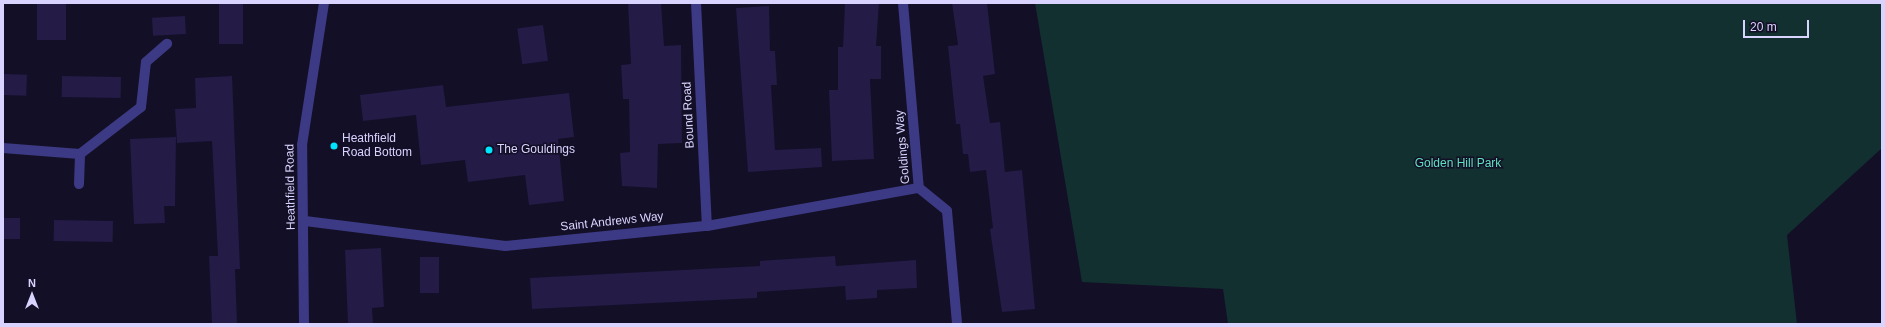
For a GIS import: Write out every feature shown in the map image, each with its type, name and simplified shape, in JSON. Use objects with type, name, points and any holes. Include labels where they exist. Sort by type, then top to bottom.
[{"type":"street","name":"Heathfield Road","points":[[304,324],[305,221],[302,146],[324,3]]},
{"type":"street","name":"Bound Road","points":[[696,3],[707,226]]},
{"type":"street","name":"Goldings Way","points":[[903,3],[919,188],[947,211],[957,324]]},
{"type":"street","points":[[3,148],[80,154],[141,108],[146,62],[167,44]]},
{"type":"street","points":[[79,184],[80,154]]},
{"type":"street","name":"Saint Andrews Way","points":[[305,221],[505,246],[707,226],[919,188]]},
{"type":"green space","name":"Golden Hill Park","points":[[1035,3],[1882,3],[1882,148],[1787,235],[1797,324],[1228,324],[1223,289],[1082,282]]},
{"type":"building","points":[[37,3],[66,3],[66,40],[37,40]]},
{"type":"building","points":[[219,3],[243,3],[243,44],[219,44]]},
{"type":"building","points":[[628,3],[661,3],[664,46],[681,45],[682,143],[658,144],[657,188],[622,186],[620,153],[630,152],[629,99],[623,99],[621,65],[631,64]]},
{"type":"building","points":[[845,3],[879,3],[876,46],[881,46],[881,79],[870,79],[874,159],[832,161],[829,90],[838,90],[838,47],[843,47]]},
{"type":"building","points":[[952,3],[987,3],[995,74],[983,76],[990,123],[1000,122],[1005,172],[1022,170],[1035,309],[1002,312],[990,229],[993,228],[986,170],[970,172],[968,154],[963,154],[960,124],[956,124],[948,46],[958,45]]},
{"type":"building","points":[[769,6],[770,51],[775,51],[777,85],[771,85],[775,150],[821,148],[822,167],[748,172],[736,8]]},
{"type":"building","points":[[185,16],[186,34],[153,36],[152,18]]},
{"type":"building","points":[[543,25],[548,61],[522,64],[517,29]]},
{"type":"building","points":[[3,74],[27,75],[26,96],[3,95]]},
{"type":"building","points":[[62,76],[121,77],[121,98],[62,97]]},
{"type":"building","points":[[232,76],[240,269],[235,269],[237,324],[212,324],[209,256],[218,256],[212,141],[177,143],[175,109],[196,108],[195,78]]},
{"type":"building","name":"The Gouldings","points":[[443,85],[446,107],[569,93],[574,137],[558,139],[564,201],[529,205],[525,175],[468,182],[465,160],[421,165],[416,115],[363,121],[360,95]]},
{"type":"building","points":[[176,137],[175,206],[164,206],[165,223],[134,224],[130,139]]},
{"type":"building","points":[[3,218],[20,218],[20,239],[3,239]]},
{"type":"building","points":[[54,220],[113,221],[113,242],[54,241]]},
{"type":"building","points":[[381,248],[384,307],[372,308],[373,324],[348,324],[345,250]]},
{"type":"building","points":[[835,256],[836,266],[916,260],[917,288],[877,290],[877,298],[846,300],[845,286],[757,292],[757,298],[532,309],[530,278],[760,266],[760,261]]},
{"type":"building","points":[[420,257],[439,257],[439,293],[420,293]]},
{"type":"place","name":"Heathfield Road Bottom","points":[[334,146]]},
{"type":"place","name":"The Gouldings","points":[[489,150]]}]
